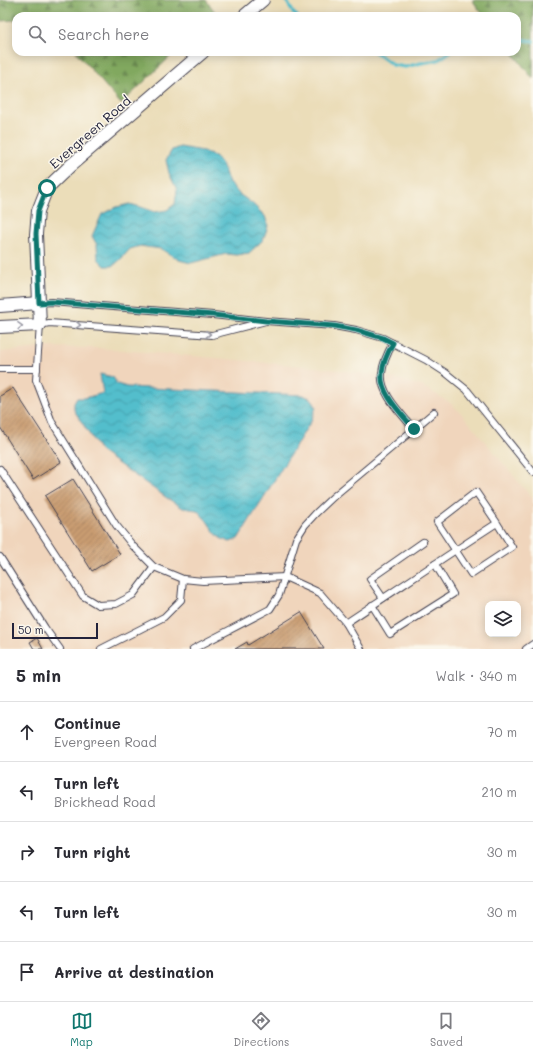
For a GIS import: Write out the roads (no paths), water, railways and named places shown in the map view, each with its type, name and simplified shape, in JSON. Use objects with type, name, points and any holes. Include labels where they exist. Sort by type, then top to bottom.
[{"type":"street","points":[[249,12],[263,0]]},
{"type":"street","name":"Evergreen Road","points":[[40,325],[36,234],[38,211],[47,188],[70,166],[198,56]]},
{"type":"street","points":[[0,306],[39,303]]},
{"type":"street","points":[[0,327],[40,325]]},
{"type":"lane","points":[[39,303],[51,302],[334,326],[356,330],[383,338],[426,360],[446,373],[467,390],[533,472]]},
{"type":"lane","points":[[266,321],[212,335],[49,323],[40,325],[36,380],[52,422],[116,525],[133,546],[154,567],[183,579],[203,581],[285,577],[320,593],[346,623],[361,649]]},
{"type":"lane","points":[[393,343],[386,356],[382,373],[382,385],[388,397],[414,429]]},
{"type":"lane","points":[[0,369],[37,368]]},
{"type":"lane","points":[[193,649],[270,609],[279,595],[296,539],[305,525],[334,496],[434,412]]},
{"type":"lane","points":[[0,469],[83,596],[98,605],[116,604],[133,596],[154,567]]},
{"type":"lane","points":[[476,492],[512,547],[471,574],[455,550],[437,522],[476,492]]},
{"type":"lane","points":[[346,623],[497,523]]},
{"type":"lane","points":[[383,598],[370,579],[423,542]]},
{"type":"lane","points":[[0,557],[44,628],[60,649]]},
{"type":"lane","points":[[372,605],[390,634],[453,594],[435,564]]},
{"type":"lane","points":[[101,649],[164,617],[181,600],[183,579]]},
{"type":"lane","points":[[113,643],[117,649]]},
{"type":"lane","points":[[526,649],[533,644]]},
{"type":"water","points":[[180,147],[203,151],[214,156],[223,166],[228,181],[239,194],[253,204],[265,216],[268,226],[263,240],[249,253],[237,255],[226,254],[191,263],[179,260],[161,249],[140,246],[130,249],[113,266],[105,266],[98,259],[97,245],[92,236],[102,214],[117,207],[129,204],[155,212],[167,210],[175,204],[177,190],[169,173],[166,160],[172,150]]},
{"type":"water","points":[[100,374],[113,377],[117,384],[127,387],[303,395],[312,399],[316,407],[311,421],[238,539],[230,542],[220,538],[197,510],[183,508],[100,451],[74,410],[74,403],[77,398],[85,398],[103,393]]},
{"type":"waterway","points":[[286,0],[293,12]]},
{"type":"waterway","points":[[521,40],[533,41]]},
{"type":"waterway","points":[[381,56],[393,65],[405,67],[438,60],[444,56]]}]
